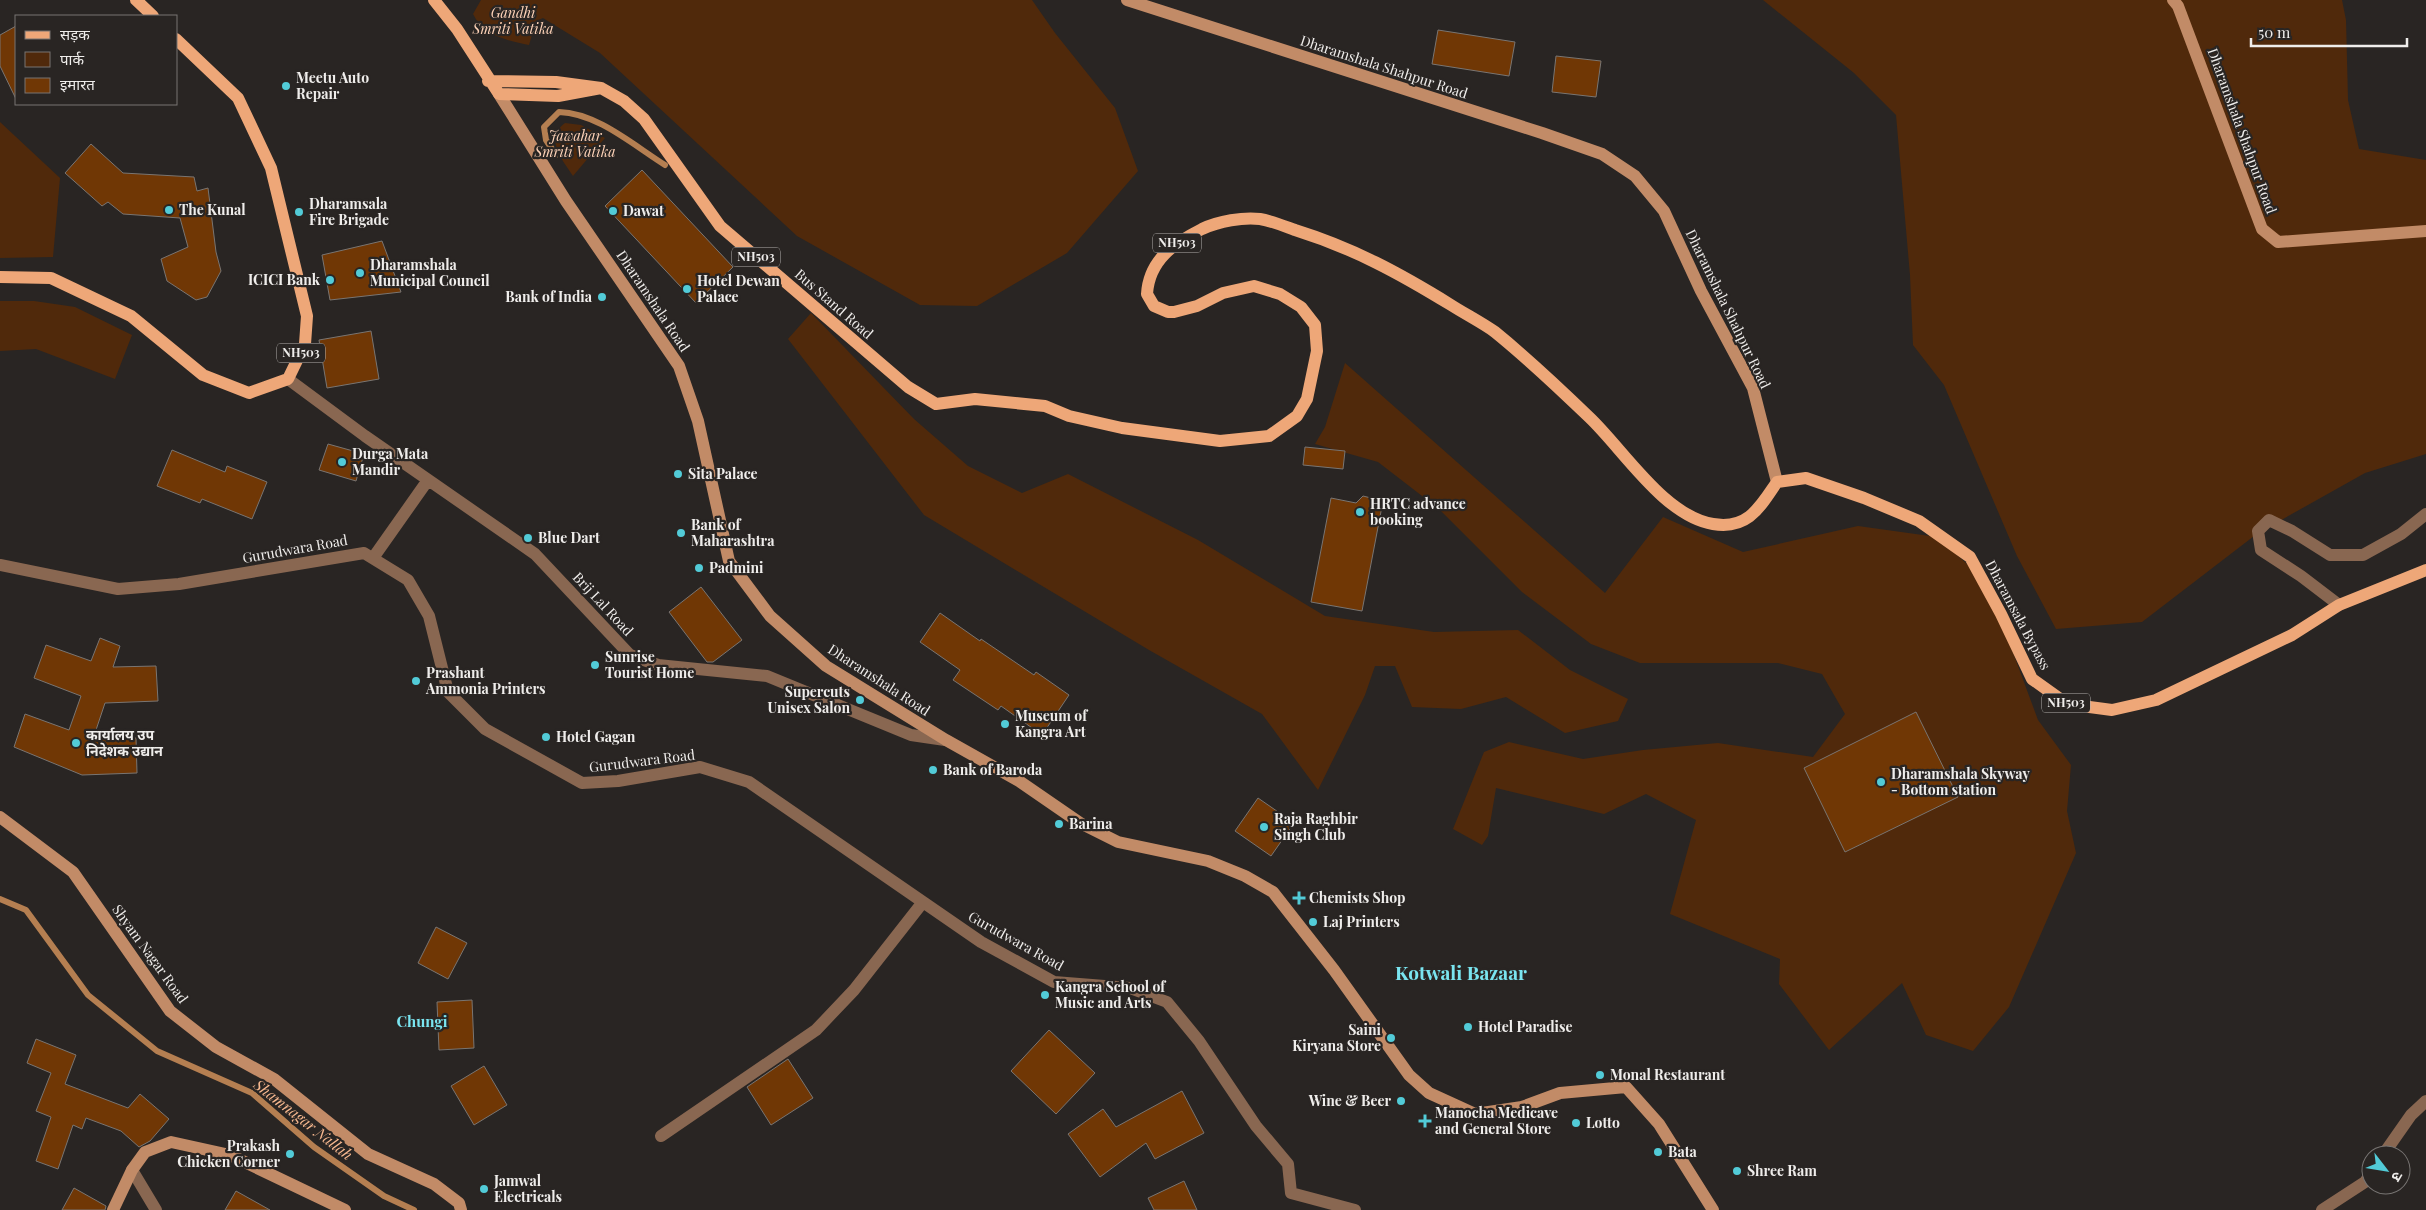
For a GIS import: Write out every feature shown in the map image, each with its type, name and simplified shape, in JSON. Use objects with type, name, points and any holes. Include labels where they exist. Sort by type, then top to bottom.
[{"type":"main road","points":[[136,0],[152,15]]},
{"type":"main road","points":[[434,0],[457,29],[488,81],[499,94],[558,96],[601,88]]},
{"type":"main road","name":"Dharamshala Shahpur Road","points":[[1127,0],[1551,136],[1602,154],[1635,176],[1664,211],[1701,291],[1753,388],[1777,482]]},
{"type":"main road","name":"Dharamshala Shahpur Road","points":[[2173,0],[2178,6],[2206,75],[2262,229],[2278,242],[2426,231]]},
{"type":"main road","name":"NH503","points":[[0,277],[51,278],[131,316],[203,375],[250,393],[288,379],[305,344],[307,316],[271,168],[238,98],[178,41]]},
{"type":"main road","name":"Bus Stand Road","points":[[488,81],[556,82],[601,88],[624,101],[644,119],[720,226],[908,387],[936,404],[975,399],[1045,406],[1069,416],[1122,428],[1220,441],[1269,436],[1297,416],[1307,399],[1317,352],[1315,325],[1310,316],[1301,307],[1280,294],[1254,286],[1224,293],[1197,306],[1174,312],[1168,312],[1154,306],[1147,294],[1152,270],[1163,256],[1181,240],[1206,227],[1236,220],[1261,219],[1331,242],[1393,269],[1493,331],[1590,418],[1649,484],[1683,511],[1712,524],[1736,525],[1756,512],[1777,482]]},
{"type":"main road","name":"Dharamshala Road","points":[[499,94],[566,202],[679,366],[698,421],[729,560],[770,616],[826,666],[946,740],[1019,781],[1080,823],[1118,842],[1208,861],[1245,876],[1273,892],[1334,970],[1409,1075],[1429,1093],[1475,1114],[1522,1107],[1560,1093],[1626,1087],[1659,1124],[1713,1210]]},
{"type":"main road","name":"Dharamsala Bypass","points":[[1777,482],[1806,478],[1864,498],[1919,521],[1970,557],[2001,614],[2032,679],[2067,704],[2112,710],[2156,700],[2292,635],[2339,605],[2426,570]]},
{"type":"main road","name":"Shyam Nagar Road","points":[[0,817],[73,872],[170,1011],[216,1047],[274,1078],[368,1154],[434,1184],[459,1203],[460,1210]]},
{"type":"main road","points":[[113,1210],[132,1170],[145,1152],[171,1142],[230,1155],[344,1210]]},
{"type":"street","name":"Brij Lal Road","points":[[288,379],[535,554],[630,655],[658,666],[767,676],[911,735],[946,740]]},
{"type":"street","points":[[373,558],[428,480]]},
{"type":"street","points":[[2339,605],[2301,576],[2261,550],[2258,531],[2269,520],[2292,531],[2330,555],[2363,555],[2400,534],[2426,514]]},
{"type":"street","name":"Gurudwara Road","points":[[0,565],[118,589],[179,584],[364,553],[408,580],[429,616],[448,692],[485,729],[582,783],[618,781],[700,767],[749,782],[981,942],[1054,982],[1130,988],[1167,1002],[1199,1041],[1256,1126],[1288,1164],[1291,1193],[1355,1210]]},
{"type":"street","points":[[660,1136],[816,1030],[854,990],[923,902]]},
{"type":"street","points":[[2390,1145],[2411,1115],[2426,1101]]},
{"type":"street","points":[[132,1170],[156,1210]]},
{"type":"street","points":[[2322,1210],[2361,1184]]},
{"type":"green space","name":"Gandhi Smriti Vatika","points":[[481,0],[1032,0],[1055,33],[1115,108],[1138,171],[1067,253],[977,306],[920,305],[797,236],[600,53],[543,18],[536,21],[529,45],[497,36],[483,27],[473,14]]},
{"type":"green space","points":[[1763,0],[2342,0],[2346,20],[2348,100],[2359,149],[2426,160],[2426,454],[2365,473],[2258,533],[2142,622],[2056,629],[2017,556],[1944,385],[1913,345],[1910,275],[1896,115],[1854,73]]},
{"type":"green space","points":[[0,122],[60,178],[53,257],[0,258]]},
{"type":"green space","name":"Jawahar Smriti Vatika","points":[[565,123],[581,125],[605,138],[573,176],[560,156],[555,142],[559,129]]},
{"type":"green space","points":[[0,301],[34,301],[75,307],[132,335],[115,379],[36,349],[0,351]]},
{"type":"green space","points":[[811,313],[914,419],[968,466],[1022,493],[1068,474],[1198,540],[1325,616],[1434,632],[1518,630],[1570,670],[1628,699],[1618,721],[1565,733],[1506,697],[1461,709],[1412,707],[1395,666],[1375,666],[1365,695],[1318,790],[1262,714],[1149,650],[924,515],[788,339]]},
{"type":"green space","points":[[1345,363],[1605,593],[1663,517],[1743,552],[1858,526],[1937,537],[1987,582],[2038,720],[2071,765],[2067,811],[2076,853],[2009,1007],[1973,1051],[1926,1035],[1902,983],[1829,1050],[1779,984],[1780,959],[1670,914],[1696,820],[1646,794],[1604,814],[1496,788],[1488,836],[1482,845],[1453,829],[1484,752],[1509,742],[1583,759],[1643,750],[1718,743],[1813,757],[1845,714],[1822,674],[1778,663],[1640,663],[1591,644],[1522,592],[1439,509],[1378,462],[1315,444],[1325,427]]},
{"type":"building","points":[[15,27],[15,97],[0,66],[0,35]]},
{"type":"building","points":[[1438,30],[1515,42],[1509,76],[1432,64]]},
{"type":"building","points":[[1556,56],[1601,61],[1596,97],[1552,92]]},
{"type":"building","name":"The Kunal","points":[[91,144],[123,173],[194,177],[197,191],[208,188],[216,252],[221,271],[207,297],[196,300],[167,281],[161,259],[188,247],[180,218],[123,214],[108,202],[102,206],[65,173]]},
{"type":"building","points":[[642,170],[733,267],[696,303],[605,206]]},
{"type":"building","name":"Dharamshala Municipal Council","points":[[382,241],[401,292],[330,300],[322,255]]},
{"type":"building","points":[[371,331],[379,379],[327,388],[319,340]]},
{"type":"building","name":"Durga Mata Mandir","points":[[328,444],[364,454],[356,481],[319,470]]},
{"type":"building","points":[[1305,447],[1345,451],[1343,469],[1303,465]]},
{"type":"building","points":[[172,450],[225,472],[227,466],[267,482],[252,519],[202,499],[200,503],[157,486]]},
{"type":"building","points":[[1363,496],[1383,501],[1362,611],[1311,602],[1331,498],[1356,503]]},
{"type":"building","points":[[701,587],[742,640],[713,662],[707,662],[669,612]]},
{"type":"building","points":[[940,613],[980,641],[981,639],[1034,675],[1036,672],[1069,695],[1042,735],[1001,706],[998,710],[953,680],[960,670],[920,642]]},
{"type":"building","points":[[100,638],[120,646],[113,667],[156,666],[158,701],[105,703],[93,739],[136,738],[137,773],[82,775],[14,747],[25,714],[69,730],[81,696],[34,678],[46,645],[91,661]]},
{"type":"building","name":"Dharamshala Skyway - Bottom station","points":[[1916,712],[1958,797],[1845,852],[1804,768]]},
{"type":"building","name":"Raja Raghbir Singh Club","points":[[1258,798],[1294,823],[1271,856],[1235,831]]},
{"type":"building","points":[[436,927],[467,943],[448,979],[418,963]]},
{"type":"building","points":[[472,1000],[474,1048],[439,1050],[437,1002]]},
{"type":"building","points":[[1049,1030],[1095,1073],[1056,1114],[1011,1071]]},
{"type":"building","points":[[36,1039],[76,1055],[65,1084],[128,1108],[140,1094],[169,1119],[150,1141],[139,1147],[121,1131],[86,1118],[82,1129],[73,1125],[58,1169],[36,1161],[51,1117],[36,1111],[51,1073],[27,1063]]},
{"type":"building","points":[[788,1059],[813,1098],[771,1125],[747,1087]]},
{"type":"building","points":[[484,1066],[507,1105],[474,1125],[451,1086]]},
{"type":"building","points":[[1182,1091],[1204,1133],[1155,1159],[1146,1143],[1100,1177],[1068,1134],[1103,1109],[1116,1127]]},
{"type":"building","points":[[1184,1181],[1197,1210],[1154,1210],[1148,1198]]},
{"type":"building","points":[[74,1188],[106,1206],[105,1210],[62,1210]]},
{"type":"building","points":[[236,1191],[270,1210],[225,1210]]},
{"type":"waterway","points":[[556,155],[546,140],[544,127],[559,112],[573,114],[601,124],[665,165]]},
{"type":"waterway","name":"Shamnagar Nallah","points":[[0,899],[26,910],[88,995],[157,1051],[252,1093],[314,1147],[384,1196],[414,1210]]},
{"type":"place","name":"Meetu Auto Repair","points":[[286,86]]},
{"type":"place","name":"The Kunal","points":[[169,210]]},
{"type":"place","name":"Dawat","points":[[613,211]]},
{"type":"place","name":"Dharamsala Fire Brigade","points":[[299,212]]},
{"type":"place","name":"Dharamshala Municipal Council","points":[[360,273]]},
{"type":"place","name":"ICICI Bank","points":[[330,280]]},
{"type":"place","name":"Hotel Dewan Palace","points":[[687,289]]},
{"type":"place","name":"Bank of India","points":[[602,297]]},
{"type":"place","name":"Durga Mata Mandir","points":[[342,462]]},
{"type":"place","name":"Sita Palace","points":[[678,474]]},
{"type":"place","name":"HRTC advance booking","points":[[1360,512]]},
{"type":"place","name":"Bank of Maharashtra","points":[[681,533]]},
{"type":"place","name":"Blue Dart","points":[[528,538]]},
{"type":"place","name":"Padmini","points":[[699,568]]},
{"type":"place","name":"Sunrise Tourist Home","points":[[595,665]]},
{"type":"place","name":"Prashant Ammonia Printers","points":[[416,681]]},
{"type":"place","name":"Supercuts Unisex Salon","points":[[860,700]]},
{"type":"place","name":"Museum of Kangra Art","points":[[1005,724]]},
{"type":"place","name":"Hotel Gagan","points":[[546,737]]},
{"type":"place","name":"कार्यालय उप निदेशक उद्यान","points":[[76,743]]},
{"type":"place","name":"Bank of Baroda","points":[[933,770]]},
{"type":"place","name":"Dharamshala Skyway - Bottom station","points":[[1881,782]]},
{"type":"place","name":"Barina","points":[[1059,824]]},
{"type":"place","name":"Raja Raghbir Singh Club","points":[[1264,827]]},
{"type":"place","name":"Chemists Shop","points":[[1299,898]]},
{"type":"place","name":"Laj Printers","points":[[1313,922]]},
{"type":"place","name":"Kangra School of Music and Arts","points":[[1045,995]]},
{"type":"place","name":"Hotel Paradise","points":[[1468,1027]]},
{"type":"place","name":"Saini Kiryana Store","points":[[1391,1038]]},
{"type":"place","name":"Monal Restaurant","points":[[1600,1075]]},
{"type":"place","name":"Wine & Beer","points":[[1401,1101]]},
{"type":"place","name":"Manocha Medicave and General Store","points":[[1425,1121]]},
{"type":"place","name":"Lotto","points":[[1576,1123]]},
{"type":"place","name":"Bata","points":[[1658,1152]]},
{"type":"place","name":"Prakash Chicken Corner","points":[[290,1154]]},
{"type":"place","name":"Shree Ram","points":[[1737,1171]]},
{"type":"place","name":"Jamwal Electricals","points":[[484,1189]]},
{"type":"district","name":"Kotwali Bazaar","points":[[1461,973]]},
{"type":"district","name":"Chungi","points":[[422,1022]]}]
